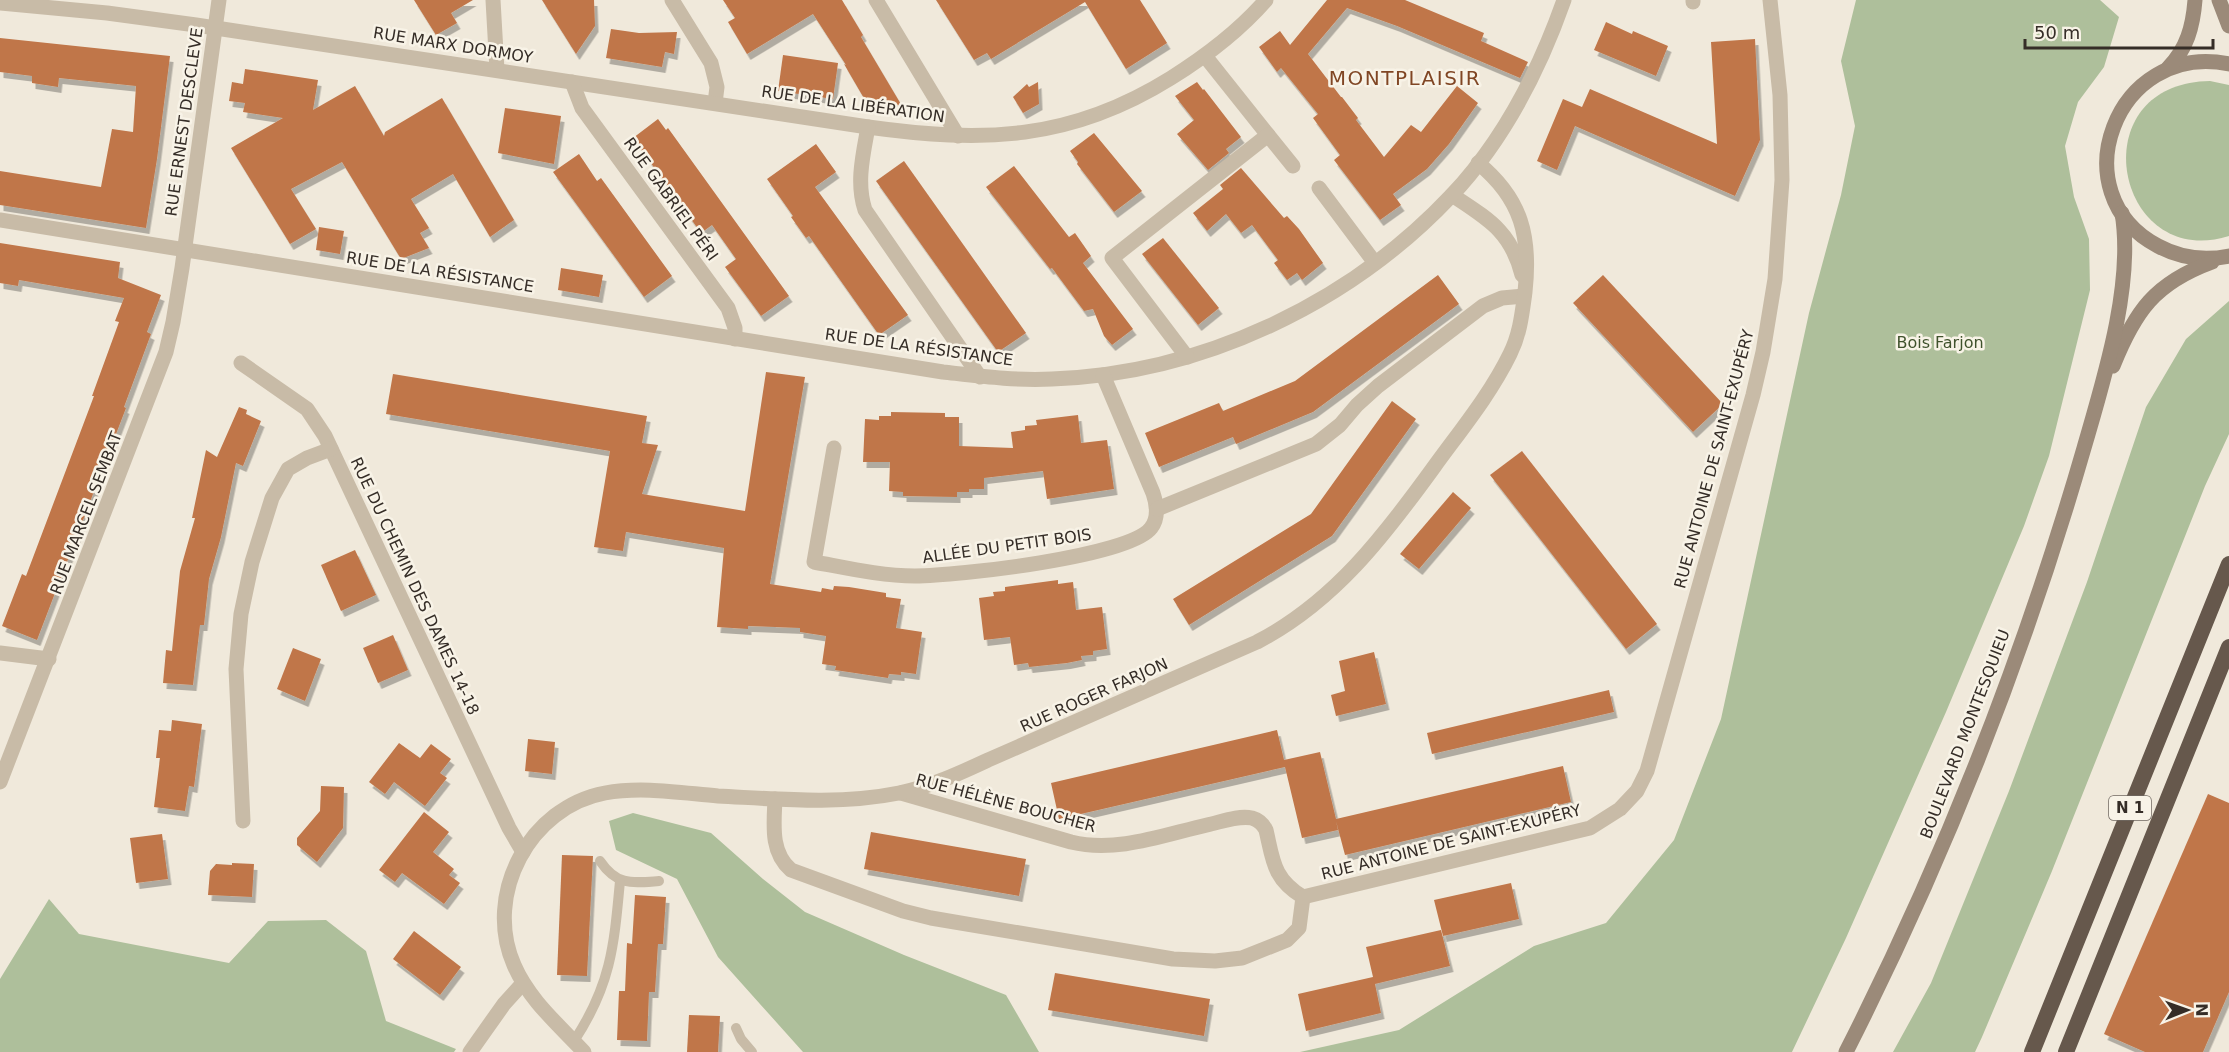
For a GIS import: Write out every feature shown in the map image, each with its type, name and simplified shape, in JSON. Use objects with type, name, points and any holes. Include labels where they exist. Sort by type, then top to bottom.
[{"type":"highway","name":"N 1","points":[[2032,1052],[2229,564]]},
{"type":"highway","name":"N 1","points":[[2066,1052],[2229,647]]},
{"type":"main road","points":[[2167,69],[2180,55],[2186,44],[2193,18],[2194,0]]},
{"type":"main road","points":[[2219,0],[2229,26]]},
{"type":"main road","points":[[2228,256],[2197,258],[2168,251],[2142,235],[2122,213],[2112,191],[2108,169],[2108,146],[2111,130],[2121,109],[2135,91],[2153,76],[2167,69],[2197,62],[2229,64]]},
{"type":"main road","name":"BOULEVARD MONTESQUIEU","points":[[1846,1052],[1902,938],[1988,731],[2042,583],[2092,420],[2120,299],[2125,249],[2122,213]]},
{"type":"main road","name":"BOULEVARD MONTESQUIEU","points":[[2092,420],[2124,340],[2142,309],[2179,276],[2228,256]]},
{"type":"street","name":"RUE ERNEST DESCLEVE","points":[[185,250],[219,0]]},
{"type":"street","points":[[493,0],[496,70]]},
{"type":"street","points":[[672,0],[711,63],[717,87],[715,103]]},
{"type":"street","points":[[876,0],[958,136]]},
{"type":"street","name":"RUE DE LA LIBÉRATION","points":[[685,98],[868,127],[958,136],[1007,135],[1039,131],[1096,116],[1151,91],[1205,56],[1240,27],[1266,0]]},
{"type":"street","name":"RUE DE LA RÉSISTANCE","points":[[0,220],[980,377],[1053,379],[1103,375],[1187,357],[1238,340],[1294,314],[1344,285],[1375,263],[1420,226],[1452,195],[1496,138],[1524,93],[1545,51],[1564,0]]},
{"type":"street","name":"RUE ANTOINE DE SAINT-EXUPÉRY","points":[[1302,897],[1590,828],[1620,809],[1643,780],[1662,722],[1750,406],[1769,318],[1778,240],[1782,156],[1780,95],[1770,0]]},
{"type":"street","name":"RUE MARX DORMOY","points":[[0,3],[107,13],[685,98]]},
{"type":"street","points":[[1205,56],[1293,166]]},
{"type":"street","name":"RUE GABRIEL PÉRI","points":[[572,81],[582,108],[728,308],[735,328],[735,339]]},
{"type":"street","points":[[868,127],[860,178],[861,198],[865,210],[980,377]]},
{"type":"street","points":[[1187,357],[1112,258],[1268,135]]},
{"type":"street","name":"RUE ROGER FARJON","points":[[579,1047],[534,999],[523,983],[510,957],[504,918],[512,875],[523,852],[541,828],[560,811],[582,800],[606,793],[632,790],[774,799],[843,800],[901,793],[970,768],[1235,652],[1276,632],[1328,594],[1361,561],[1422,483],[1491,387],[1517,337],[1521,323],[1527,248],[1521,220],[1504,187],[1478,163]]},
{"type":"street","points":[[1319,188],[1375,263]]},
{"type":"street","name":"RUE ROGER FARJON","points":[[1452,195],[1477,211],[1505,235],[1519,261],[1524,296]]},
{"type":"street","name":"RUE MARCEL SEMBAT","points":[[0,782],[166,352],[185,250]]},
{"type":"street","points":[[1103,375],[1153,493],[1157,509],[1316,444],[1340,426],[1357,405],[1378,386],[1483,306],[1502,298],[1524,296]]},
{"type":"street","name":"RUE DU CHEMIN DES DAMES 14-18","points":[[242,363],[307,409],[318,424],[332,449],[509,828],[523,852]]},
{"type":"street","name":"ALLÉE DU PETIT BOIS","points":[[834,448],[814,562],[916,576],[1075,558],[1109,549],[1145,534],[1154,523],[1157,509]]},
{"type":"street","points":[[243,821],[236,669],[241,614],[250,572],[272,498],[288,469],[307,458],[332,449]]},
{"type":"street","points":[[0,653],[49,659]]},
{"type":"street","name":"RUE HÉLÈNE BOUCHER","points":[[901,793],[1071,842],[1096,847],[1125,844],[1233,819],[1252,818],[1262,823],[1266,830],[1277,874],[1281,881],[1302,897]]},
{"type":"street","points":[[774,799],[776,849],[778,856],[791,870],[896,908],[931,918],[1173,959],[1215,961],[1242,958],[1287,940],[1299,928],[1302,897]]},
{"type":"street","points":[[470,1052],[504,1004],[523,983]]},
{"type":"lane","points":[[600,861],[620,881],[659,881]]},
{"type":"lane","points":[[579,1047],[608,971],[620,881]]},
{"type":"lane","points":[[736,1028],[749,1051]]},
{"type":"green space","name":"Bois Farjon","points":[[1856,0],[2100,0],[2119,17],[2104,67],[2078,102],[2065,146],[2074,197],[2089,239],[2090,290],[2049,456],[2024,526],[1946,712],[1846,938],[1792,1052],[1300,1052],[1399,1030],[1534,946],[1606,923],[1674,840],[1721,719],[1809,313],[1841,195],[1855,126],[1841,61]]},
{"type":"green space","points":[[2210,81],[2229,85],[2229,236],[2190,240],[2159,227],[2138,203],[2127,173],[2128,140],[2141,111],[2168,90]]},
{"type":"green space","points":[[2229,301],[2229,434],[2205,486],[2052,871],[1982,1037],[1975,1052],[1893,1052],[1931,983],[2009,791],[2087,582],[2146,407],[2186,339]]},
{"type":"green space","points":[[633,813],[711,833],[805,912],[904,955],[1006,995],[1039,1052],[803,1052],[718,957],[677,879],[616,850],[609,821]]},
{"type":"green space","points":[[49,899],[79,934],[229,963],[268,921],[326,920],[366,951],[386,1021],[456,1049],[454,1052],[0,1052],[0,979]]},
{"type":"building","points":[[414,0],[473,0],[451,13],[457,23],[436,35]]},
{"type":"building","points":[[542,0],[594,0],[595,26],[576,54]]},
{"type":"building","points":[[723,0],[842,0],[902,106],[865,100],[844,64],[846,65],[813,14],[747,54],[728,22],[735,18]]},
{"type":"building","points":[[936,0],[1140,0],[1167,43],[1126,69],[1085,2],[991,59],[987,53],[974,60]]},
{"type":"building","points":[[1327,0],[1405,0],[1484,33],[1481,41],[1528,62],[1520,78],[1397,26],[1347,8],[1308,54],[1358,118],[1356,120],[1384,157],[1411,125],[1421,132],[1457,86],[1478,103],[1449,144],[1427,169],[1393,194],[1401,205],[1380,220],[1334,160],[1340,155],[1313,118],[1318,114],[1281,68],[1277,72],[1259,47],[1280,31],[1290,45]]},
{"type":"building","points":[[1606,22],[1632,34],[1633,31],[1668,46],[1656,76],[1594,50]]},
{"type":"building","points":[[611,29],[639,33],[677,32],[674,54],[665,52],[662,67],[606,58]]},
{"type":"building","points":[[0,38],[170,56],[146,228],[0,205],[0,171],[101,187],[112,129],[133,132],[136,86],[59,78],[58,87],[32,83],[32,76],[0,72]]},
{"type":"building","points":[[1755,39],[1760,140],[1735,196],[1575,126],[1557,170],[1537,161],[1563,99],[1582,107],[1590,89],[1717,144],[1711,42]]},
{"type":"building","points":[[783,55],[838,63],[833,99],[778,91]]},
{"type":"building","points":[[245,69],[318,80],[313,110],[355,86],[384,136],[385,132],[442,98],[514,220],[490,237],[453,174],[411,199],[429,228],[420,233],[429,248],[401,259],[342,162],[291,189],[316,229],[290,244],[231,148],[283,118],[243,112],[245,103],[229,101],[232,82],[243,84]]},
{"type":"building","points":[[1038,82],[1039,104],[1023,113],[1013,97],[1027,84],[1029,87]]},
{"type":"building","points":[[1197,82],[1241,137],[1226,149],[1229,153],[1208,170],[1177,134],[1194,120],[1175,96]]},
{"type":"building","points":[[505,108],[561,116],[554,164],[498,153]]},
{"type":"building","points":[[658,119],[666,130],[668,128],[789,296],[761,316],[725,267],[736,259],[712,225],[701,233],[633,138]]},
{"type":"building","points":[[1094,133],[1142,191],[1114,212],[1077,164],[1078,162],[1070,151]]},
{"type":"building","points":[[816,144],[836,172],[815,187],[908,315],[879,335],[809,236],[806,238],[767,179]]},
{"type":"building","points":[[579,154],[597,181],[601,178],[672,276],[644,297],[553,172]]},
{"type":"building","points":[[904,161],[1026,333],[998,352],[876,181]]},
{"type":"building","points":[[1014,166],[1069,237],[1075,233],[1091,256],[1083,263],[1133,329],[1112,345],[1104,336],[1093,309],[1084,311],[986,187]]},
{"type":"building","points":[[1241,168],[1284,218],[1287,216],[1299,229],[1323,263],[1302,280],[1297,273],[1287,280],[1274,263],[1278,260],[1252,225],[1241,233],[1226,214],[1207,231],[1193,213],[1223,189],[1220,185]]},
{"type":"building","points":[[319,227],[344,231],[340,254],[316,250]]},
{"type":"building","points":[[1163,238],[1219,308],[1198,325],[1142,254]]},
{"type":"building","points":[[0,243],[120,262],[118,278],[161,295],[147,332],[151,334],[124,407],[126,408],[37,640],[2,626],[22,574],[26,576],[94,396],[92,396],[119,322],[115,321],[124,298],[19,280],[18,286],[0,283]]},
{"type":"building","points":[[561,268],[603,275],[599,297],[558,290]]},
{"type":"building","points":[[1438,275],[1459,304],[1313,412],[1236,444],[1233,437],[1159,467],[1145,433],[1219,403],[1223,411],[1295,381]]},
{"type":"building","points":[[1603,275],[1723,404],[1693,432],[1573,303]]},
{"type":"building","points":[[766,372],[805,377],[770,584],[821,592],[822,588],[833,590],[834,586],[849,587],[886,593],[886,597],[901,599],[896,628],[922,632],[916,674],[901,672],[901,675],[889,674],[888,678],[835,670],[836,666],[822,664],[826,636],[800,632],[800,628],[717,627],[724,548],[626,532],[623,551],[594,547],[610,451],[386,414],[393,374],[647,416],[642,443],[658,445],[642,494],[745,511]]},
{"type":"building","points":[[1392,401],[1416,419],[1332,536],[1189,625],[1173,599],[1311,514]]},
{"type":"building","points":[[239,407],[247,410],[246,414],[261,421],[243,466],[236,463],[221,537],[209,579],[204,625],[200,625],[193,685],[163,683],[166,650],[172,651],[180,571],[195,518],[192,518],[206,450],[217,457]]},
{"type":"building","points":[[891,412],[945,413],[945,417],[959,417],[959,446],[1013,448],[1011,432],[1025,430],[1025,426],[1037,425],[1036,420],[1078,415],[1081,443],[1107,440],[1114,489],[1047,499],[1043,471],[984,478],[984,489],[957,492],[957,497],[903,496],[903,492],[889,491],[890,462],[863,462],[865,419],[879,420],[879,416],[891,416]]},
{"type":"building","points":[[1522,451],[1657,624],[1626,649],[1490,475]]},
{"type":"building","points":[[1453,492],[1471,508],[1419,569],[1400,554]]},
{"type":"building","points":[[355,550],[376,595],[341,611],[321,565]]},
{"type":"building","points":[[1058,580],[1058,584],[1073,582],[1076,610],[1102,607],[1107,649],[1093,651],[1093,655],[1081,656],[1082,660],[1067,663],[1029,667],[1028,663],[1014,665],[1010,637],[984,640],[979,598],[994,596],[993,592],[1005,591],[1005,587]]},
{"type":"building","points":[[393,635],[408,670],[378,683],[363,648]]},
{"type":"building","points":[[293,648],[321,659],[305,701],[277,689]]},
{"type":"building","points":[[1374,652],[1386,704],[1336,716],[1331,695],[1345,691],[1339,661]]},
{"type":"building","points":[[1609,690],[1614,712],[1432,754],[1427,733]]},
{"type":"building","points":[[172,720],[202,724],[194,787],[189,786],[185,811],[154,807],[160,758],[156,758],[159,730],[171,731]]},
{"type":"building","points":[[1277,730],[1284,760],[1320,752],[1336,819],[1563,766],[1571,802],[1345,855],[1336,821],[1338,830],[1302,838],[1285,767],[1059,819],[1051,783]]},
{"type":"building","points":[[528,739],[555,742],[552,774],[525,771]]},
{"type":"building","points":[[399,743],[420,758],[431,744],[451,759],[440,773],[447,778],[425,806],[394,782],[385,794],[369,782]]},
{"type":"building","points":[[321,786],[344,787],[343,828],[317,862],[297,845],[297,838],[320,811]]},
{"type":"building","points":[[2208,794],[2229,803],[2229,992],[2203,1052],[2145,1052],[2104,1034]]},
{"type":"building","points":[[424,812],[449,832],[433,852],[454,869],[449,875],[460,883],[444,904],[402,873],[395,882],[379,870]]},
{"type":"building","points":[[871,832],[1026,859],[1019,896],[864,869]]},
{"type":"building","points":[[162,834],[168,879],[136,883],[130,838]]},
{"type":"building","points":[[562,855],[593,856],[587,976],[557,975]]},
{"type":"building","points":[[232,863],[254,864],[252,897],[208,895],[210,871],[216,864],[232,865]]},
{"type":"building","points":[[1511,883],[1519,919],[1443,936],[1434,900]]},
{"type":"building","points":[[635,895],[666,897],[663,944],[658,944],[655,992],[649,992],[647,1041],[617,1040],[619,991],[625,991],[627,943],[632,944]]},
{"type":"building","points":[[1441,930],[1450,966],[1375,984],[1381,1013],[1306,1031],[1298,994],[1373,977],[1366,947]]},
{"type":"building","points":[[414,931],[461,967],[440,995],[393,959]]},
{"type":"building","points":[[1055,973],[1210,999],[1204,1036],[1048,1010]]},
{"type":"building","points":[[689,1015],[720,1016],[718,1052],[687,1052]]},
{"type":"district","name":"MONTPLAISIR","points":[[1405,78]]}]
